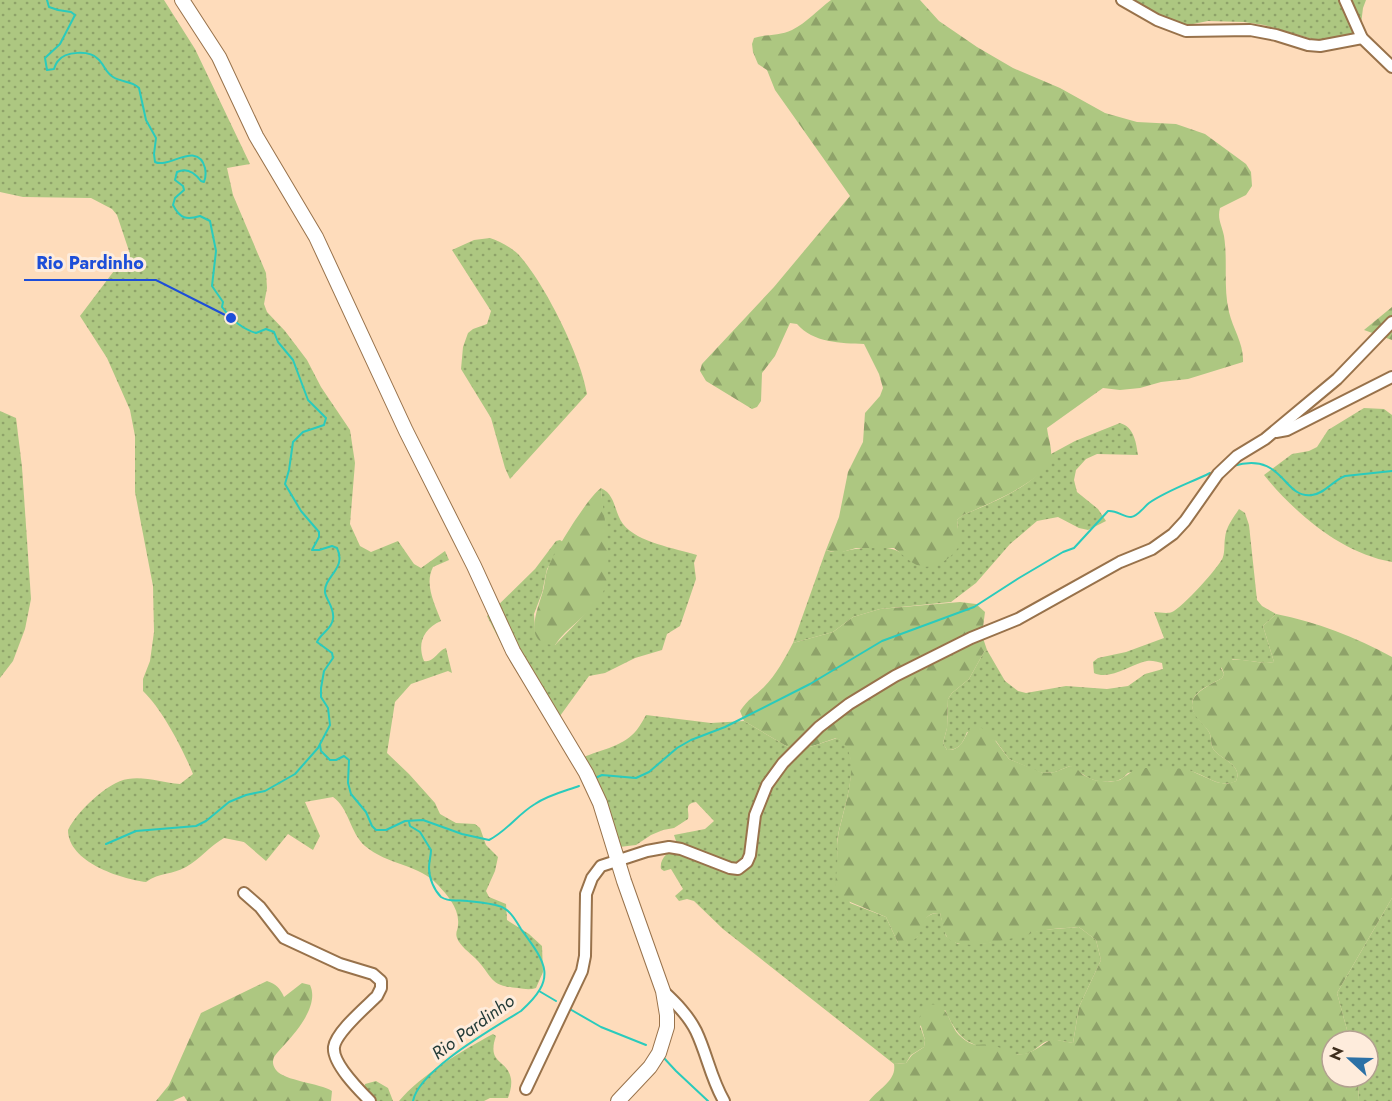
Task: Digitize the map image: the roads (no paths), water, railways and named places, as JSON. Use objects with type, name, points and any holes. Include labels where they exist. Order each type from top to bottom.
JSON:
[{"type":"main road","points":[[182,0],[219,57],[256,136],[316,237],[513,651],[586,773],[600,804],[663,991],[667,1027],[662,1046],[650,1067],[618,1101]]},
{"type":"street","points":[[1122,0],[1157,20],[1186,31],[1250,30],[1320,46],[1362,38]]},
{"type":"street","points":[[1345,0],[1362,38],[1392,67]]},
{"type":"street","points":[[526,1089],[582,971],[585,956],[588,887],[601,866],[647,851],[669,848],[681,849],[730,868],[742,867],[750,855],[755,815],[767,785],[783,763],[819,727],[849,704],[895,676],[971,638],[1018,619],[1120,562],[1152,549],[1173,534],[1185,521],[1218,474],[1237,456],[1273,433],[1337,379],[1392,322]]},
{"type":"street","points":[[1273,433],[1287,430],[1392,377]]},
{"type":"street","points":[[244,893],[260,908],[284,938],[340,964],[373,974],[381,981],[381,988],[377,996],[339,1036],[334,1046],[334,1052],[346,1074],[370,1101]]},
{"type":"street","points":[[663,991],[678,1005],[692,1024],[724,1101]]},
{"type":"waterway","name":"Rio Pardinho","points":[[47,0],[49,7],[75,15],[60,44],[45,58],[47,70],[54,69],[57,62],[66,55],[84,53],[94,56],[113,77],[139,88],[146,120],[156,138],[155,162],[168,162],[190,156],[196,156],[201,160],[206,172],[204,182],[190,172],[184,170],[177,172],[175,180],[183,186],[184,190],[175,198],[173,205],[184,217],[200,216],[210,221],[216,251],[212,286],[223,302],[222,307],[246,329],[256,333],[266,329],[274,332],[278,342],[293,360],[308,400],[326,418],[324,425],[303,432],[293,442],[285,484],[301,511],[319,532],[319,537],[312,550],[332,546],[337,548],[339,555],[337,567],[328,581],[325,592],[333,611],[332,622],[317,642],[332,653],[333,658],[324,671],[321,688],[321,697],[328,708],[330,725],[318,748],[295,774],[265,791],[229,802],[206,821],[196,826],[136,831],[106,844]]},
{"type":"waterway","points":[[1233,466],[1250,463],[1263,465],[1281,476],[1294,490],[1312,495],[1321,492],[1345,476],[1392,471]]},
{"type":"waterway","points":[[593,779],[602,775],[636,778],[649,772],[677,748],[691,740],[725,727],[810,684],[882,641],[974,607],[1063,552],[1074,548],[1108,511],[1133,517],[1156,498],[1210,473]]},
{"type":"waterway","points":[[320,745],[321,751],[330,760],[344,756],[349,760],[348,783],[351,794],[366,812],[376,830],[386,830],[405,821],[423,820],[462,834],[489,840],[540,801],[579,786]]},
{"type":"waterway","name":"Rio Pardinho","points":[[409,822],[410,826],[420,832],[431,850],[430,876],[441,897],[492,904],[509,912],[537,952],[544,970],[544,980],[533,999],[521,1011],[443,1063],[418,1089],[413,1101]]},
{"type":"waterway","points":[[539,991],[556,1001]]},
{"type":"waterway","points":[[568,1008],[601,1027],[646,1045]]},
{"type":"waterway","points":[[663,1057],[708,1101]]},
{"type":"place","name":"Rio Pardinho","points":[[231,318]]}]
